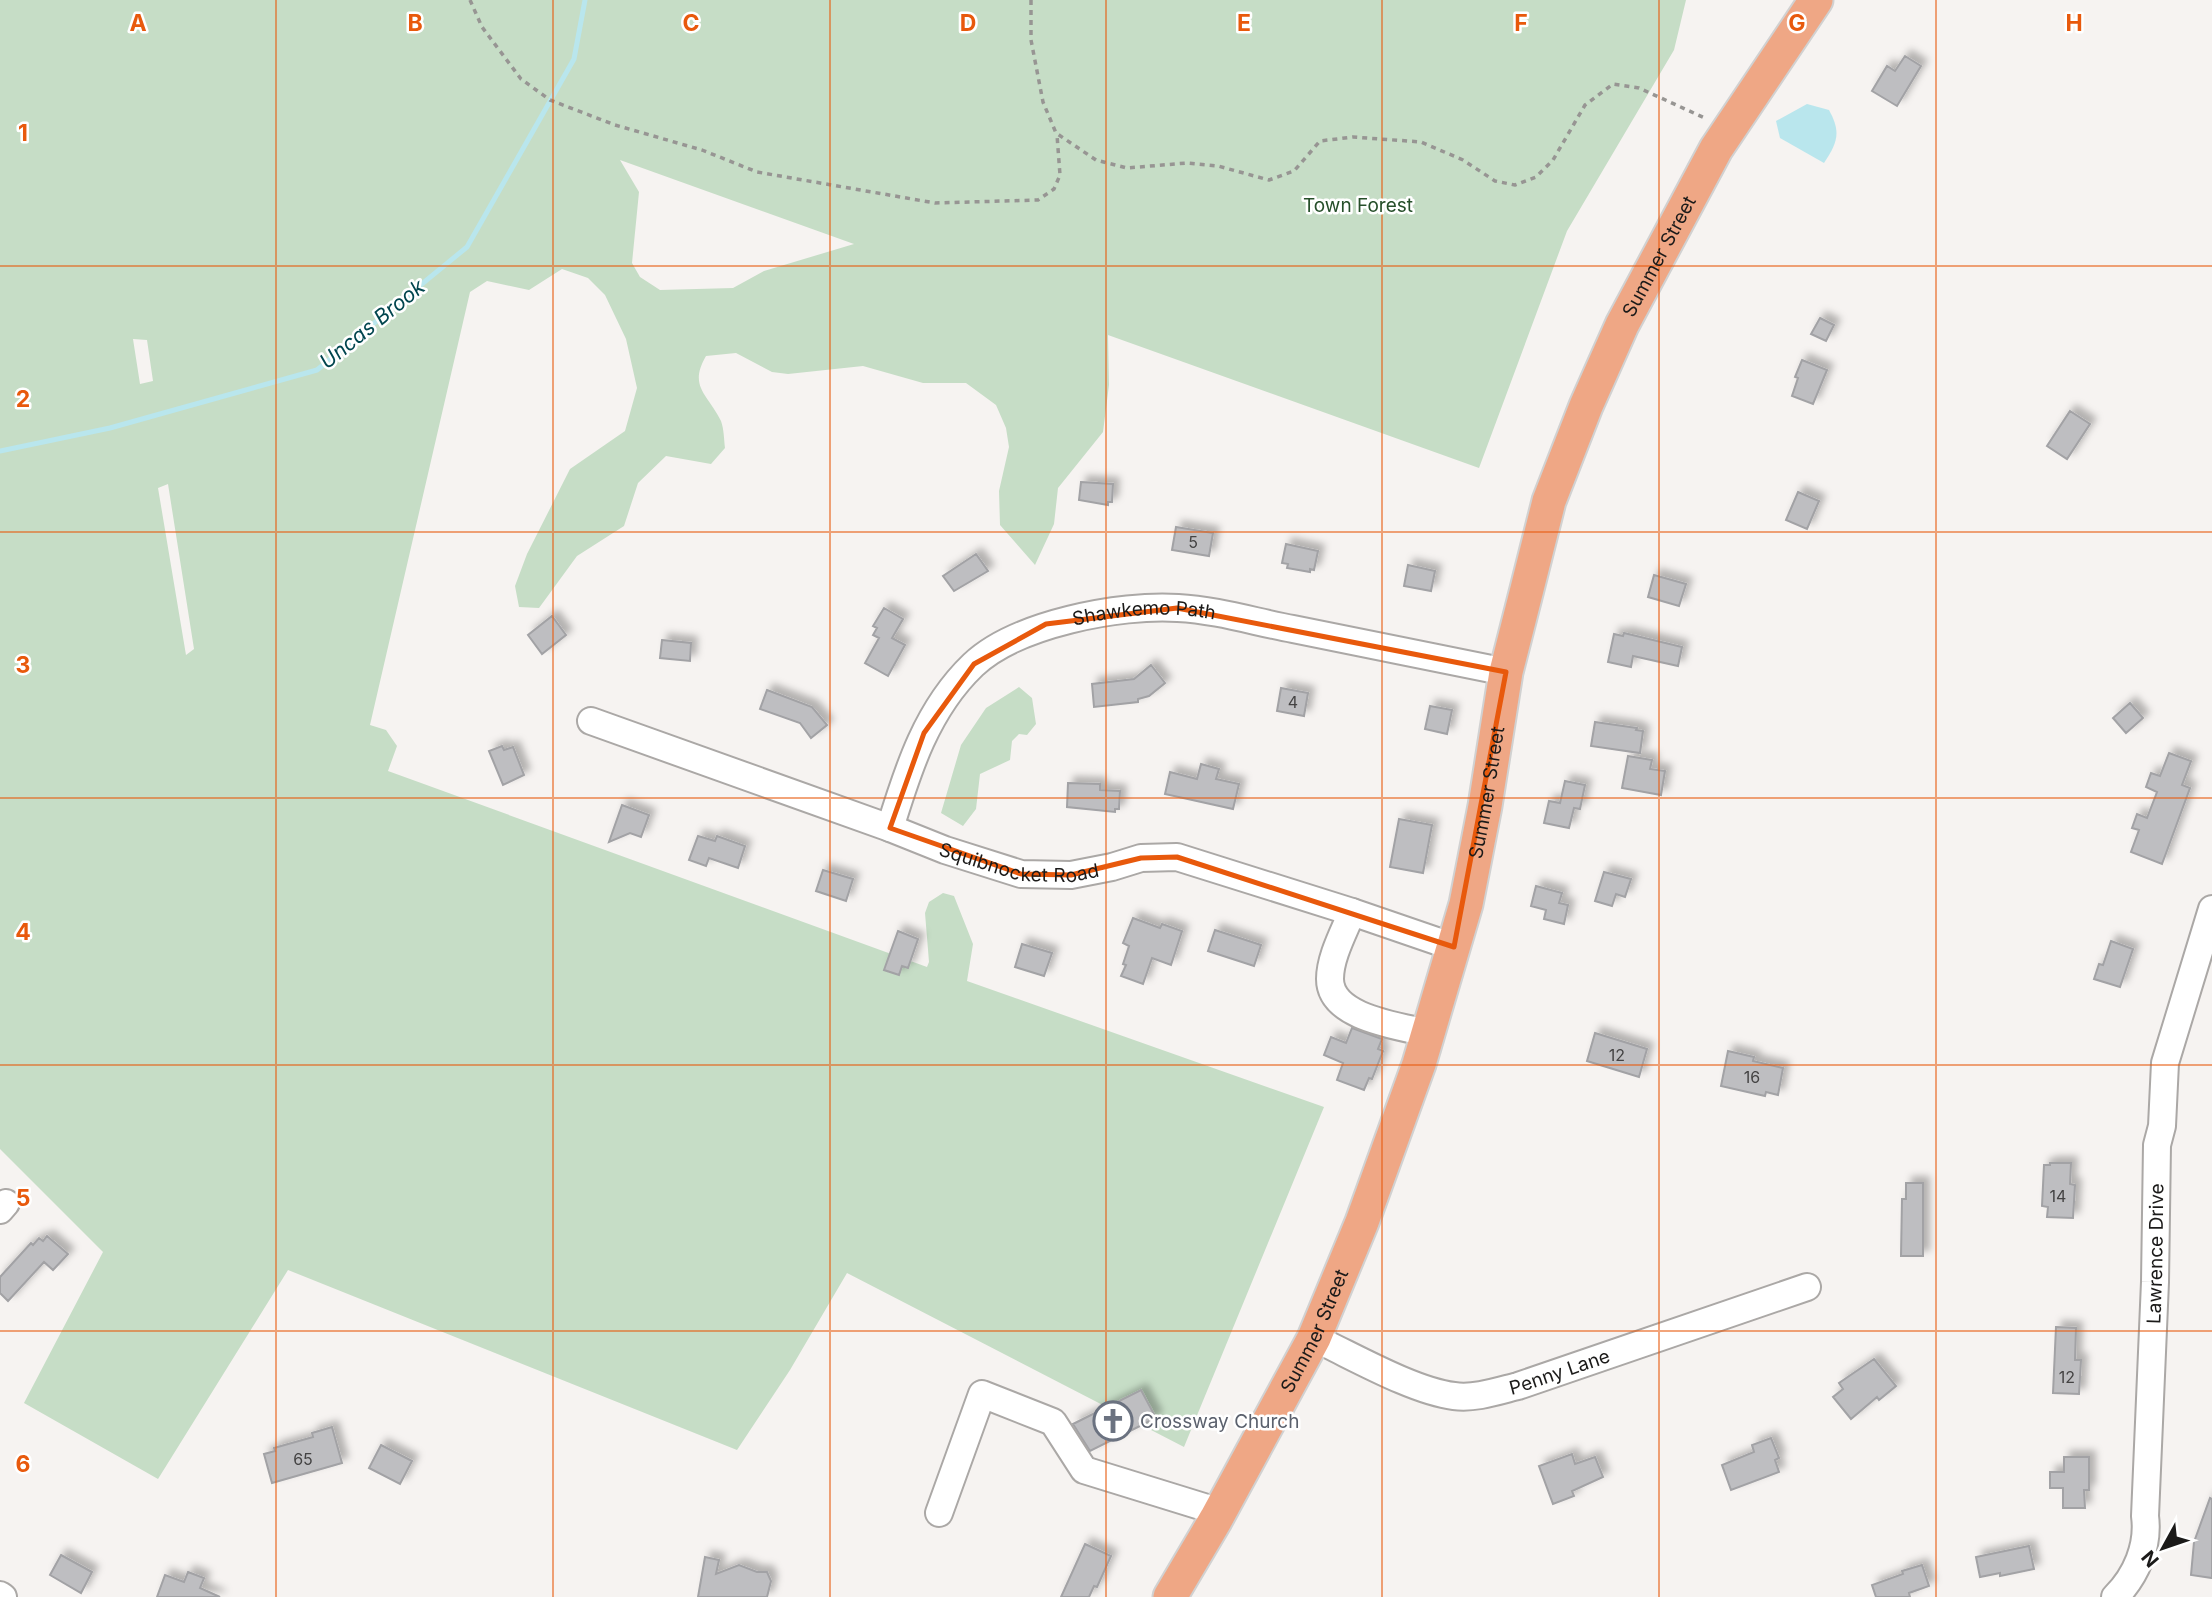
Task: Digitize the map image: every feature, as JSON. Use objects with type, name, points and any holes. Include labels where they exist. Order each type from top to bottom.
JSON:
[{"type":"main road","name":"Summer Street","points":[[1170,1597],[1220,1512],[1314,1338],[1362,1222],[1428,1033],[1466,904],[1506,672],[1549,501],[1586,406],[1622,325],[1728,129],[1816,0]]},
{"type":"street","name":"Shawkemo Path","points":[[890,828],[907,771],[924,733],[946,697],[974,664],[1006,642],[1046,624],[1116,611],[1177,608],[1506,672]]},
{"type":"street","name":"Squibnocket Road","points":[[591,721],[622,730],[945,850],[1021,874],[1070,875],[1141,858],[1177,857],[1454,947]]},
{"type":"street","name":"Lawrence Drive","points":[[2115,1597],[2137,1568],[2147,1532],[2145,1516],[2155,1282],[2157,1145],[2162,1126],[2165,1063],[2212,909]]},
{"type":"street","points":[[1352,912],[1330,978],[1338,1002],[1353,1012],[1428,1033]]},
{"type":"street","name":"Penny Lane","points":[[1314,1338],[1429,1391],[1456,1396],[1486,1394],[1518,1386],[1807,1287]]},
{"type":"street","points":[[939,1513],[982,1394],[1053,1422],[1084,1470],[1220,1512]]},
{"type":"path","points":[[470,0],[482,27],[521,79],[550,100],[615,125],[702,150],[757,172],[935,203],[1038,200],[1054,189],[1060,175],[1056,133],[1042,102],[1031,40],[1031,0]]},
{"type":"path","points":[[1056,133],[1096,160],[1127,168],[1187,163],[1218,166],[1269,180],[1294,171],[1320,141],[1353,137],[1421,142],[1463,160],[1495,181],[1515,185],[1536,177],[1553,160],[1586,105],[1613,84],[1639,88],[1728,129]]},
{"type":"highlighted area","points":[[1177,608],[1506,672],[1454,947],[1177,857],[1141,858],[1071,875],[1021,874],[890,828],[924,733],[974,664],[1046,624]]},
{"type":"green space","name":"Town Forest","points":[[0,0],[1686,0],[1674,50],[1567,231],[1479,468],[1108,335],[1109,385],[1103,432],[1058,488],[1054,524],[1035,565],[1000,525],[999,491],[1009,447],[1006,428],[996,405],[966,383],[923,383],[863,366],[788,374],[772,372],[736,353],[706,356],[699,383],[721,421],[725,448],[711,464],[666,456],[638,483],[624,526],[577,556],[539,608],[519,607],[515,586],[527,554],[570,469],[625,431],[637,388],[626,339],[605,295],[588,278],[562,269],[529,290],[487,281],[470,292],[370,725],[386,730],[397,746],[388,771],[927,967],[929,962],[925,913],[929,902],[943,893],[954,896],[973,944],[967,981],[1324,1107],[1184,1447],[847,1273],[790,1370],[737,1450],[288,1270],[158,1479],[24,1403],[103,1252],[0,1149]],"holes":[[[620,160],[854,244],[764,271],[733,288],[660,290],[640,277],[632,263],[639,192]],[[133,339],[147,340],[153,381],[140,384]],[[168,484],[194,649],[186,655],[158,488]]]},
{"type":"green space","points":[[1019,687],[1032,698],[1036,724],[1027,735],[1019,734],[1012,741],[1010,760],[980,774],[976,809],[963,826],[941,813],[961,745],[986,708]]},
{"type":"water","points":[[1807,104],[1829,110],[1835,125],[1835,143],[1824,163],[1780,138],[1776,121]]},
{"type":"building","points":[[1905,56],[1921,66],[1897,106],[1872,91],[1887,66],[1895,71]]},
{"type":"building","points":[[1820,318],[1834,325],[1826,341],[1811,334]]},
{"type":"building","points":[[1802,360],[1827,370],[1813,404],[1792,396],[1798,378],[1795,377]]},
{"type":"building","points":[[2070,411],[2090,424],[2067,459],[2047,446]]},
{"type":"building","points":[[1081,482],[1113,484],[1112,502],[1108,502],[1108,505],[1079,500]]},
{"type":"building","points":[[1798,492],[1819,501],[1807,529],[1786,520]]},
{"type":"building","points":[[1176,527],[1213,533],[1209,556],[1172,550]]},
{"type":"building","points":[[1286,544],[1318,551],[1314,570],[1310,569],[1310,572],[1287,568],[1288,564],[1282,563]]},
{"type":"building","points":[[976,554],[988,571],[954,591],[943,576]]},
{"type":"building","points":[[1408,565],[1435,571],[1431,591],[1404,586]]},
{"type":"building","points":[[1654,575],[1686,584],[1679,606],[1648,597]]},
{"type":"building","points":[[884,608],[903,619],[892,638],[905,645],[888,676],[865,663],[879,638],[873,635],[877,628],[873,626]]},
{"type":"building","points":[[552,616],[566,635],[542,654],[528,635]]},
{"type":"building","points":[[1624,633],[1682,647],[1678,666],[1633,656],[1631,667],[1608,662],[1614,634],[1623,636]]},
{"type":"building","points":[[662,640],[691,643],[690,661],[660,658]]},
{"type":"building","points":[[1151,665],[1165,683],[1149,696],[1138,699],[1138,702],[1094,707],[1092,684],[1134,679]]},
{"type":"building","points":[[1281,688],[1308,693],[1304,716],[1277,711]]},
{"type":"building","points":[[767,690],[812,707],[827,725],[811,738],[800,723],[760,709]]},
{"type":"building","points":[[2130,703],[2143,718],[2126,733],[2113,718]]},
{"type":"building","points":[[1430,706],[1452,710],[1447,734],[1425,729]]},
{"type":"building","points":[[1595,722],[1643,731],[1640,753],[1591,746]]},
{"type":"building","points":[[502,746],[504,750],[513,747],[524,775],[503,785],[489,751]]},
{"type":"building","points":[[2169,753],[2191,761],[2182,785],[2190,788],[2162,864],[2131,852],[2139,830],[2132,828],[2137,814],[2147,818],[2157,792],[2146,787],[2151,773],[2160,776]]},
{"type":"building","points":[[1628,756],[1652,760],[1650,769],[1665,771],[1661,795],[1622,788]]},
{"type":"building","points":[[1201,764],[1219,769],[1216,779],[1239,784],[1233,809],[1165,794],[1170,772],[1197,779]]},
{"type":"building","points":[[1565,781],[1585,785],[1580,809],[1574,808],[1569,828],[1544,823],[1549,801],[1560,803]]},
{"type":"building","points":[[1068,783],[1100,784],[1100,790],[1120,791],[1119,809],[1115,809],[1115,812],[1067,807]]},
{"type":"building","points":[[622,805],[649,815],[641,837],[630,833],[609,842]]},
{"type":"building","points":[[1399,819],[1432,825],[1423,873],[1390,867]]},
{"type":"building","points":[[698,836],[715,841],[717,836],[745,846],[738,868],[709,858],[706,866],[689,860]]},
{"type":"building","points":[[823,870],[853,879],[846,901],[816,891]]},
{"type":"building","points":[[1604,872],[1631,879],[1625,897],[1616,894],[1612,906],[1595,901]]},
{"type":"building","points":[[1536,886],[1562,893],[1559,903],[1568,905],[1564,924],[1544,919],[1546,910],[1531,906]]},
{"type":"building","points":[[1133,918],[1160,928],[1162,924],[1182,931],[1171,965],[1152,958],[1143,984],[1121,976],[1129,946],[1123,943]]},
{"type":"building","points":[[1215,930],[1261,945],[1254,966],[1208,951]]},
{"type":"building","points":[[898,931],[918,939],[908,968],[902,966],[899,975],[884,970]]},
{"type":"building","points":[[2111,941],[2133,949],[2120,987],[2094,979],[2099,964],[2103,965]]},
{"type":"building","points":[[1022,944],[1052,953],[1044,976],[1015,967]]},
{"type":"building","points":[[1352,1028],[1382,1039],[1378,1049],[1383,1051],[1372,1079],[1369,1078],[1364,1090],[1337,1080],[1343,1063],[1324,1055],[1331,1037],[1346,1043]]},
{"type":"building","points":[[1595,1033],[1647,1049],[1639,1077],[1587,1061]]},
{"type":"building","points":[[1728,1051],[1754,1057],[1753,1061],[1783,1068],[1778,1095],[1766,1092],[1765,1096],[1721,1086]]},
{"type":"building","points":[[2071,1163],[2070,1184],[2075,1185],[2073,1218],[2047,1217],[2048,1207],[2042,1206],[2044,1165]]},
{"type":"building","points":[[1906,1183],[1923,1183],[1923,1256],[1901,1256],[1902,1199],[1906,1199]]},
{"type":"building","points":[[47,1236],[68,1254],[53,1270],[44,1262],[8,1301],[0,1293],[0,1277],[31,1243],[33,1245],[39,1238],[43,1241]]},
{"type":"building","points":[[2056,1327],[2076,1328],[2075,1360],[2081,1360],[2079,1394],[2053,1393]]},
{"type":"building","points":[[1874,1359],[1896,1386],[1879,1400],[1877,1397],[1851,1419],[1833,1397],[1843,1389],[1839,1383]]},
{"type":"building","name":"Crossway Church","points":[[1141,1390],[1156,1418],[1090,1451],[1073,1424]]},
{"type":"building","points":[[332,1427],[342,1463],[272,1483],[264,1454],[275,1451],[274,1448],[313,1437],[312,1433]]},
{"type":"building","points":[[1771,1438],[1779,1458],[1775,1460],[1779,1472],[1731,1490],[1722,1465],[1754,1452],[1752,1445]]},
{"type":"building","points":[[381,1445],[412,1461],[400,1484],[369,1468]]},
{"type":"building","points":[[1572,1454],[1575,1464],[1595,1457],[1603,1477],[1572,1491],[1574,1496],[1553,1504],[1539,1466]]},
{"type":"building","points":[[2064,1457],[2089,1457],[2089,1490],[2084,1490],[2085,1508],[2063,1508],[2063,1488],[2050,1488],[2050,1472],[2064,1472]]},
{"type":"building","points":[[2210,1498],[2212,1578],[2191,1575],[2194,1542]]},
{"type":"building","points":[[1085,1544],[1111,1556],[1097,1587],[1094,1586],[1089,1597],[1061,1597]]},
{"type":"building","points":[[2029,1546],[2034,1569],[1980,1577],[1976,1557]]},
{"type":"building","points":[[61,1555],[92,1572],[81,1593],[50,1575]]},
{"type":"building","points":[[705,1557],[719,1560],[716,1574],[739,1565],[757,1572],[767,1572],[771,1581],[767,1597],[698,1597]]},
{"type":"building","points":[[1922,1565],[1929,1586],[1909,1593],[1910,1597],[1876,1597],[1872,1585]]},
{"type":"building","points":[[188,1572],[204,1578],[200,1588],[220,1597],[157,1597],[165,1575],[184,1582]]},
{"type":"waterway","name":"Uncas Brook","points":[[0,451],[110,428],[317,370],[467,247],[574,59],[585,0]]},
{"type":"place","name":"Crossway Church","points":[[1113,1421]]}]
